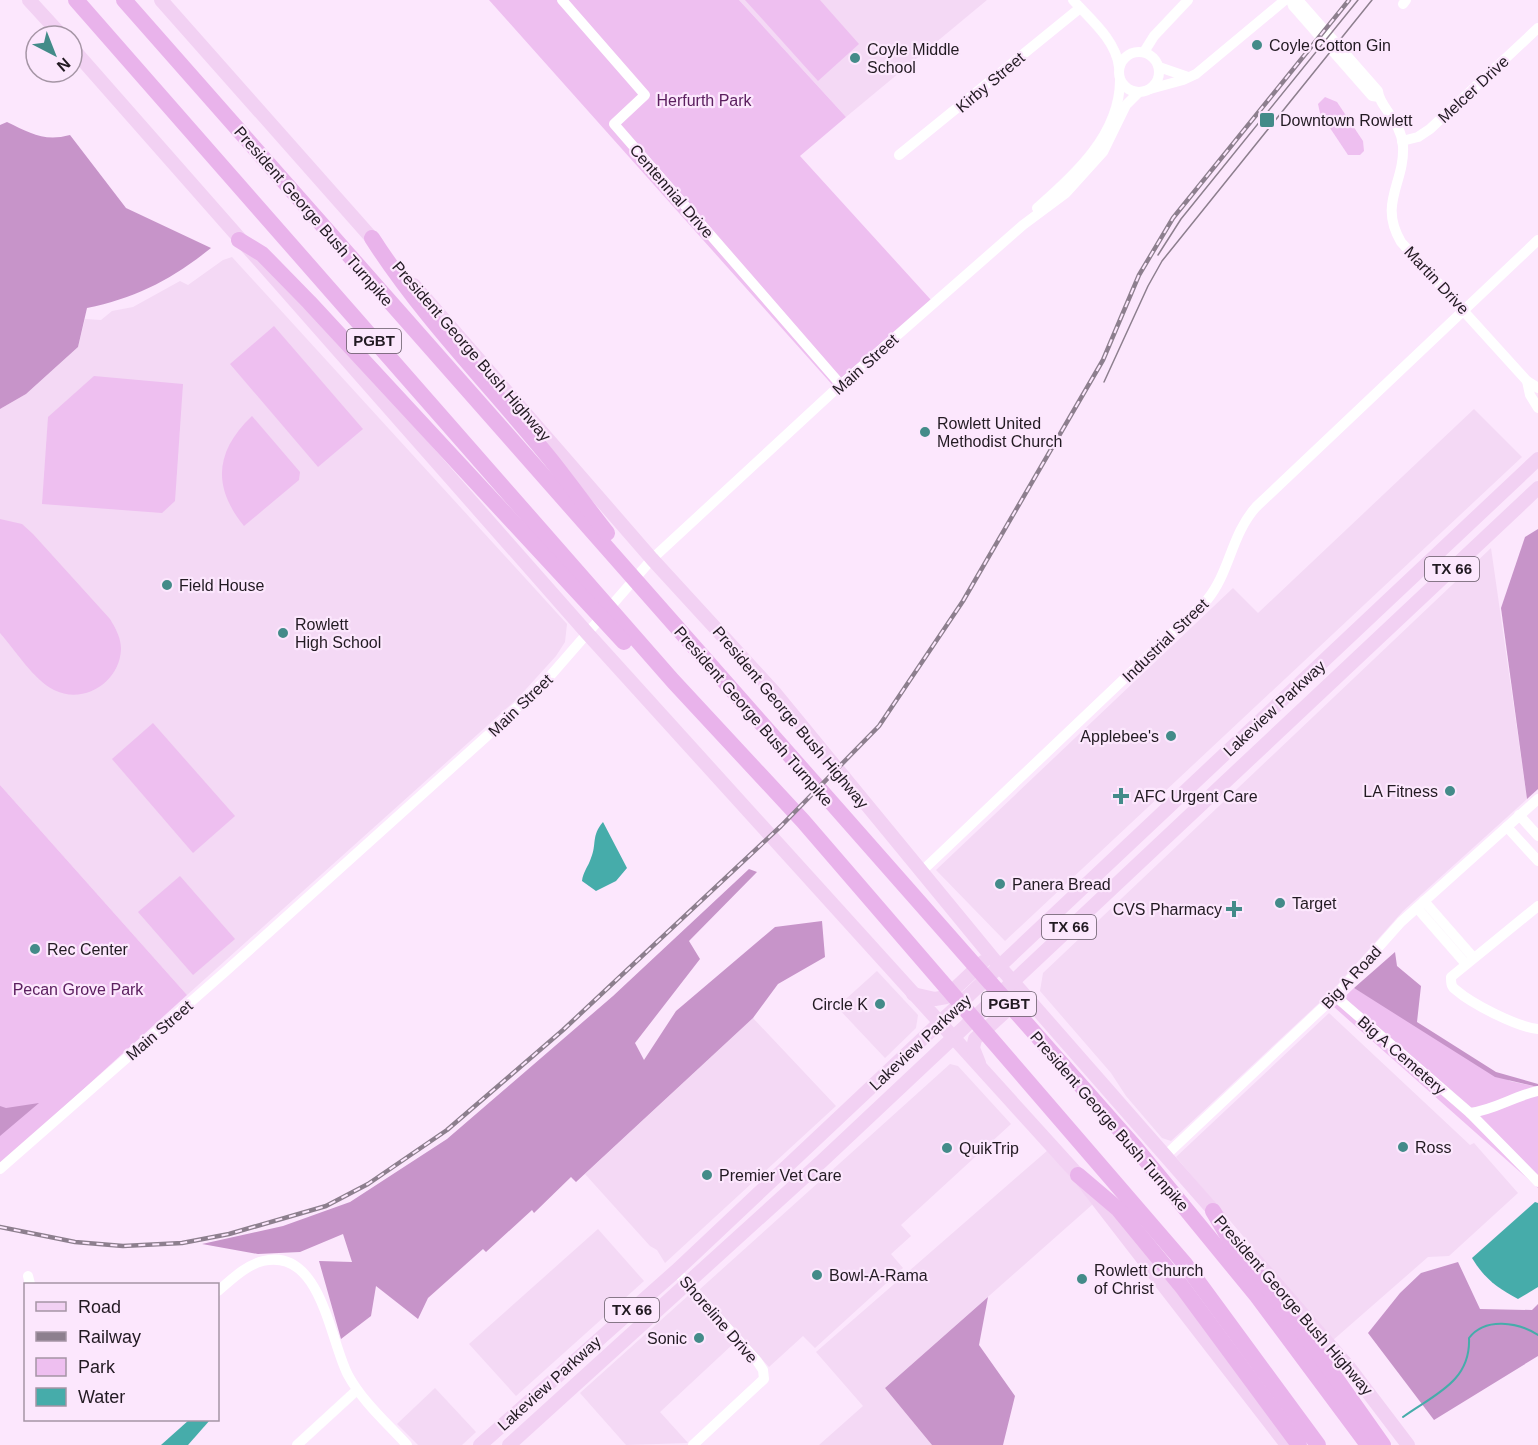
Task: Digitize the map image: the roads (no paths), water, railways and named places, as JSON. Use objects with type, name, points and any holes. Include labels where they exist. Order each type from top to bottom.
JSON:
[{"type":"highway","name":"President George Bush Turnpike","points":[[76,0],[673,681],[803,821],[1185,1264],[1318,1445]]},
{"type":"highway","name":"President George Bush Turnpike","points":[[124,0],[643,568],[1153,1169],[1274,1318],[1368,1445]]},
{"type":"highway","points":[[372,238],[396,275],[437,327],[551,460],[624,556],[643,568]]},
{"type":"highway","points":[[239,240],[262,254],[309,302],[648,667],[673,681]]},
{"type":"highway","points":[[1078,1175],[1118,1209],[1183,1288],[1299,1445]]},
{"type":"highway","points":[[1213,1211],[1229,1238],[1311,1343],[1383,1445]]},
{"type":"main road","points":[[29,0],[51,24]]},
{"type":"main road","name":"President George Bush Highway","points":[[161,0],[372,238],[643,568],[774,692],[985,948],[998,970],[1043,1016],[1348,1366],[1408,1445]]},
{"type":"main road","points":[[84,62],[239,240],[591,629],[913,994],[945,1018],[981,1068],[1078,1175],[1287,1445]]},
{"type":"main road","name":"Lakeview Parkway","points":[[480,1445],[676,1270],[998,970],[1538,459]]},
{"type":"main road","name":"Lakeview Parkway","points":[[509,1445],[822,1161],[1538,488]]},
{"type":"main road","points":[[1381,607],[1395,622]]},
{"type":"main road","points":[[1232,747],[1245,762]]},
{"type":"main road","points":[[1126,873],[1130,856],[1154,834],[1154,821]]},
{"type":"main road","points":[[913,994],[935,999],[946,997],[983,963],[986,957],[985,948]]},
{"type":"main road","points":[[981,1068],[973,1048],[975,1039],[1013,1003],[1026,1002],[1043,1016]]},
{"type":"main road","points":[[808,1147],[822,1161]]},
{"type":"street","name":"Centennial Drive","points":[[562,0],[645,95],[614,124],[841,385]]},
{"type":"street","points":[[1119,68],[1125,58],[1139,52],[1188,0]]},
{"type":"street","points":[[1120,80],[1130,91],[1137,93],[1188,77],[1207,66],[1285,0]]},
{"type":"street","name":"Martin Drive","points":[[1291,0],[1293,6],[1372,96],[1379,97]]},
{"type":"street","name":"Martin Drive","points":[[1298,0],[1378,91],[1379,97],[1394,118],[1402,141],[1402,164],[1391,202],[1395,228],[1408,250],[1527,381],[1538,388]]},
{"type":"street","points":[[1076,4],[1101,31],[1123,48],[1139,52],[1188,77]]},
{"type":"street","name":"Kirby Street","points":[[899,155],[1076,4]]},
{"type":"street","points":[[1150,89],[1158,80],[1160,37],[1168,22]]},
{"type":"street","name":"Melcer Drive","points":[[1402,141],[1418,137],[1430,129],[1538,28]]},
{"type":"street","name":"Main Street","points":[[1023,225],[1032,213],[1076,172],[1096,147],[1120,101],[1119,68],[1115,51],[1101,31]]},
{"type":"street","name":"Main Street","points":[[0,1169],[226,971],[487,736],[550,675],[643,568],[841,385],[1023,225],[1056,202],[1092,167],[1111,138],[1126,105],[1137,93]]},
{"type":"street","name":"Industrial Street","points":[[921,872],[1207,600],[1222,578],[1236,537],[1250,514],[1538,240]]},
{"type":"street","name":"Martin Drive","points":[[1527,381],[1530,395],[1538,408]]},
{"type":"street","name":"Big A Road","points":[[1164,1156],[1335,996],[1420,905],[1538,799]]},
{"type":"street","points":[[1519,815],[1538,836]]},
{"type":"street","points":[[1507,826],[1538,861]]},
{"type":"street","points":[[1420,905],[1469,960]]},
{"type":"street","points":[[1538,906],[1451,977],[1456,990],[1503,1018],[1538,1029]]},
{"type":"street","name":"Big A Cemetery","points":[[1335,996],[1470,1113],[1538,1182]]},
{"type":"street","points":[[1470,1113],[1494,1109],[1519,1095],[1538,1091]]},
{"type":"street","points":[[219,1290],[262,1261],[281,1261],[302,1271],[318,1294],[337,1349],[357,1390],[407,1445]]},
{"type":"street","name":"Shoreline Drive","points":[[676,1270],[757,1361],[763,1370],[765,1379],[693,1445]]},
{"type":"street","points":[[297,1445],[357,1390]]},
{"type":"water","points":[[603,822],[627,868],[616,881],[596,891],[582,881],[593,853],[597,832]]},
{"type":"water","points":[[1535,1202],[1538,1203],[1538,1287],[1518,1299],[1492,1282],[1472,1258]]},
{"type":"water","points":[[188,1421],[209,1421],[188,1445],[161,1445]]},
{"type":"waterway","points":[[1403,1417],[1438,1394],[1457,1377],[1464,1366],[1469,1338],[1476,1331],[1493,1324],[1502,1324],[1521,1327],[1538,1335]]},
{"type":"tram line","points":[[1158,255],[1181,219],[1358,0]]},
{"type":"tram line","points":[[1104,382],[1148,286],[1162,261],[1372,0]]},
{"type":"railway","points":[[0,1227],[75,1242],[123,1246],[182,1243],[229,1234],[326,1206],[368,1184],[447,1130],[563,1030],[781,826],[879,726],[963,601],[1103,360],[1139,275],[1173,218],[1349,0]]},
{"type":"place","name":"Coyle Cotton Gin","points":[[1257,45]]},
{"type":"place","name":"Coyle Middle School","points":[[855,58]]},
{"type":"place","name":"Downtown Rowlett","points":[[1267,120]]},
{"type":"place","name":"Rowlett United Methodist Church","points":[[925,432]]},
{"type":"place","name":"Field House","points":[[167,585]]},
{"type":"place","name":"Rowlett High School","points":[[283,633]]},
{"type":"place","name":"Applebee's","points":[[1171,736]]},
{"type":"place","name":"LA Fitness","points":[[1450,791]]},
{"type":"place","name":"AFC Urgent Care","points":[[1121,796]]},
{"type":"place","name":"Panera Bread","points":[[1000,884]]},
{"type":"place","name":"Target","points":[[1280,903]]},
{"type":"place","name":"CVS Pharmacy","points":[[1234,909]]},
{"type":"place","name":"Rec Center","points":[[35,949]]},
{"type":"place","name":"Circle K","points":[[880,1004]]},
{"type":"place","name":"Ross","points":[[1403,1147]]},
{"type":"place","name":"QuikTrip","points":[[947,1148]]},
{"type":"place","name":"Premier Vet Care","points":[[707,1175]]},
{"type":"place","name":"Bowl-A-Rama","points":[[817,1275]]},
{"type":"place","name":"Rowlett Church of Christ","points":[[1082,1279]]},
{"type":"place","name":"Sonic","points":[[699,1338]]},
{"type":"park label","name":"Herfurth Park","points":[[704,100]]},
{"type":"park label","name":"Pecan Grove Park","points":[[78,989]]}]
